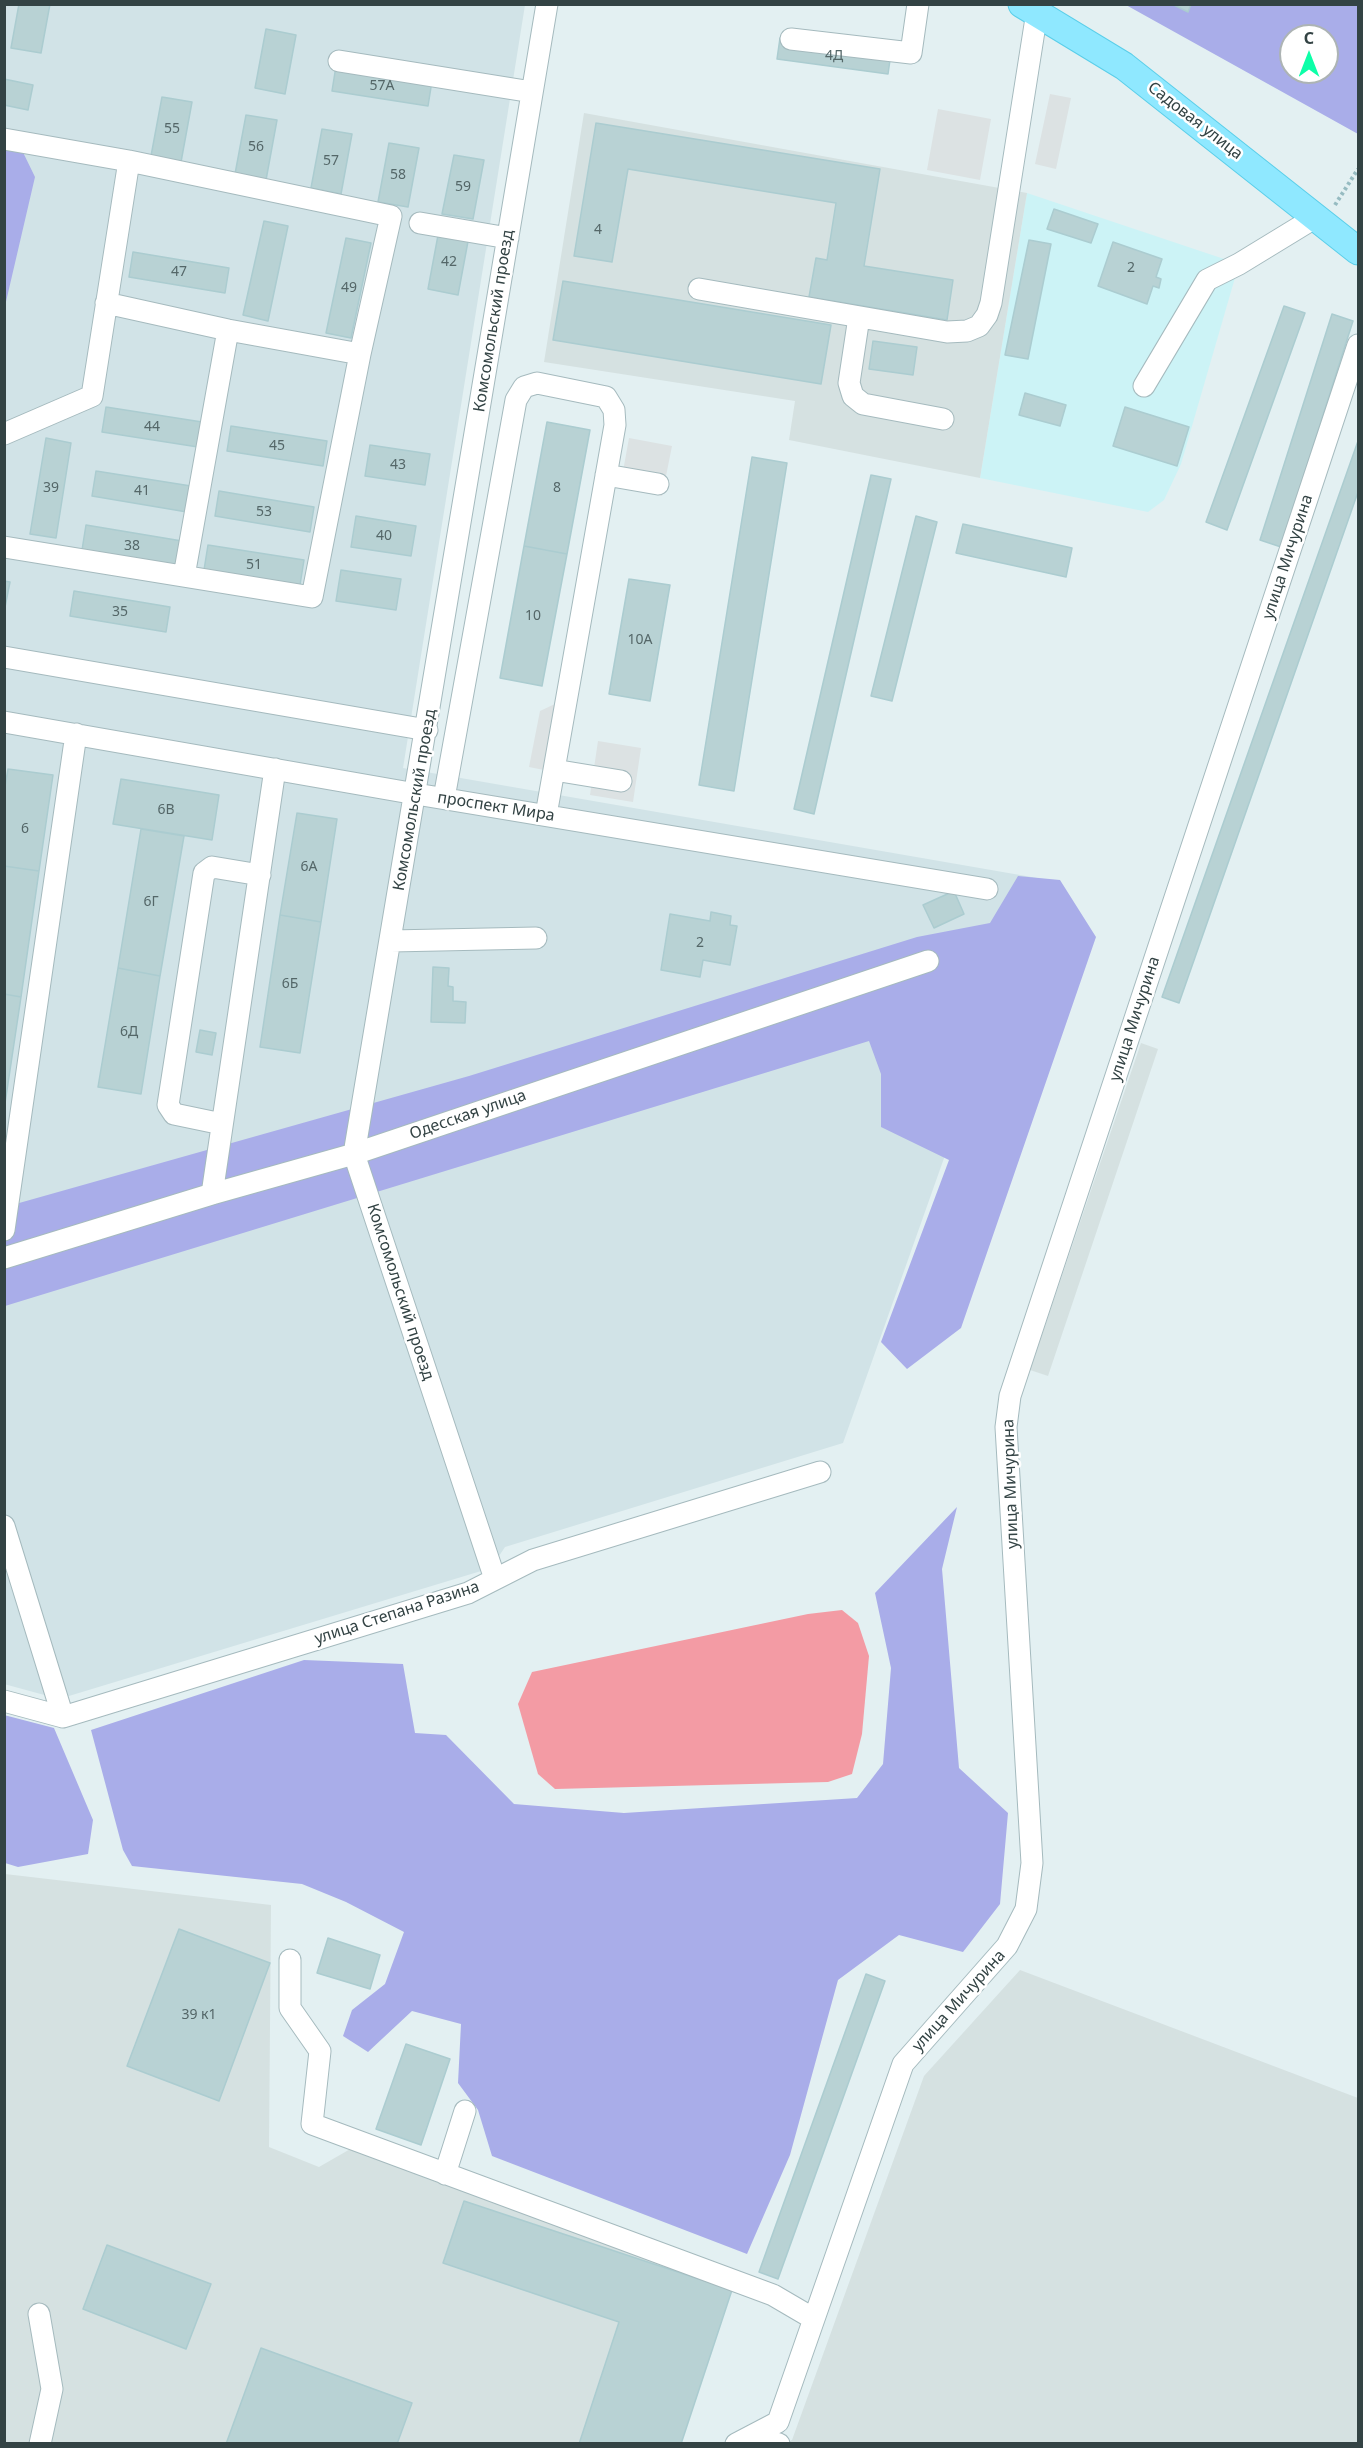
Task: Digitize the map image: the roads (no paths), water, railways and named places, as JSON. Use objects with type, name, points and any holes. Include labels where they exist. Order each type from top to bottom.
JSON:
[{"type":"main road","name":"Садовая улица","points":[[1030,8],[1124,66],[1359,251]]},
{"type":"street","name":"Комсомольский проезд","points":[[495,1579],[354,1154],[392,941],[547,4]]},
{"type":"street","points":[[791,39],[911,53],[918,4]]},
{"type":"street","points":[[699,289],[947,332],[967,331],[979,326],[987,315],[1014,166],[1030,8]]},
{"type":"street","points":[[339,61],[532,92]]},
{"type":"street","points":[[4,139],[129,161],[392,216],[360,354],[312,597],[4,547]]},
{"type":"street","points":[[4,434],[92,396],[129,161]]},
{"type":"street","points":[[1144,386],[1207,280],[1320,220]]},
{"type":"street","points":[[420,223],[508,238]]},
{"type":"street","points":[[106,303],[228,330],[360,354]]},
{"type":"street","points":[[859,317],[849,383],[853,396],[863,404],[943,419]]},
{"type":"street","points":[[184,576],[228,330]]},
{"type":"street","name":"улица Мичурина","points":[[748,2441],[778,2422],[903,2064],[1007,1947],[1026,1909],[1032,1863],[1006,1427],[1010,1396],[1359,345]]},
{"type":"street","points":[[444,798],[516,400],[524,387],[537,383],[606,398],[614,410],[615,425],[546,815]]},
{"type":"street","points":[[606,475],[658,484]]},
{"type":"street","points":[[4,657],[427,730]]},
{"type":"street","name":"проспект Мира","points":[[4,722],[416,794],[987,889]]},
{"type":"street","points":[[4,1230],[76,734]]},
{"type":"street","points":[[212,1194],[275,769]]},
{"type":"street","points":[[554,770],[621,781]]},
{"type":"street","points":[[222,1124],[174,1114],[168,1105],[204,873],[212,867],[260,875]]},
{"type":"street","points":[[392,941],[536,938]]},
{"type":"street","name":"Одесская улица","points":[[4,1258],[212,1194],[354,1154],[928,961]]},
{"type":"street","name":"улица Степана Разина","points":[[63,1717],[468,1593],[533,1560],[820,1472]]},
{"type":"street","points":[[4,1526],[63,1717]]},
{"type":"street","points":[[4,1701],[63,1717]]},
{"type":"street","points":[[290,1960],[290,2008],[320,2051],[312,2124],[773,2295],[814,2319]]},
{"type":"street","points":[[445,2174],[465,2110]]},
{"type":"street","points":[[39,2314],[52,2389],[40,2444]]},
{"type":"street","points":[[748,2441],[779,2444]]}]
